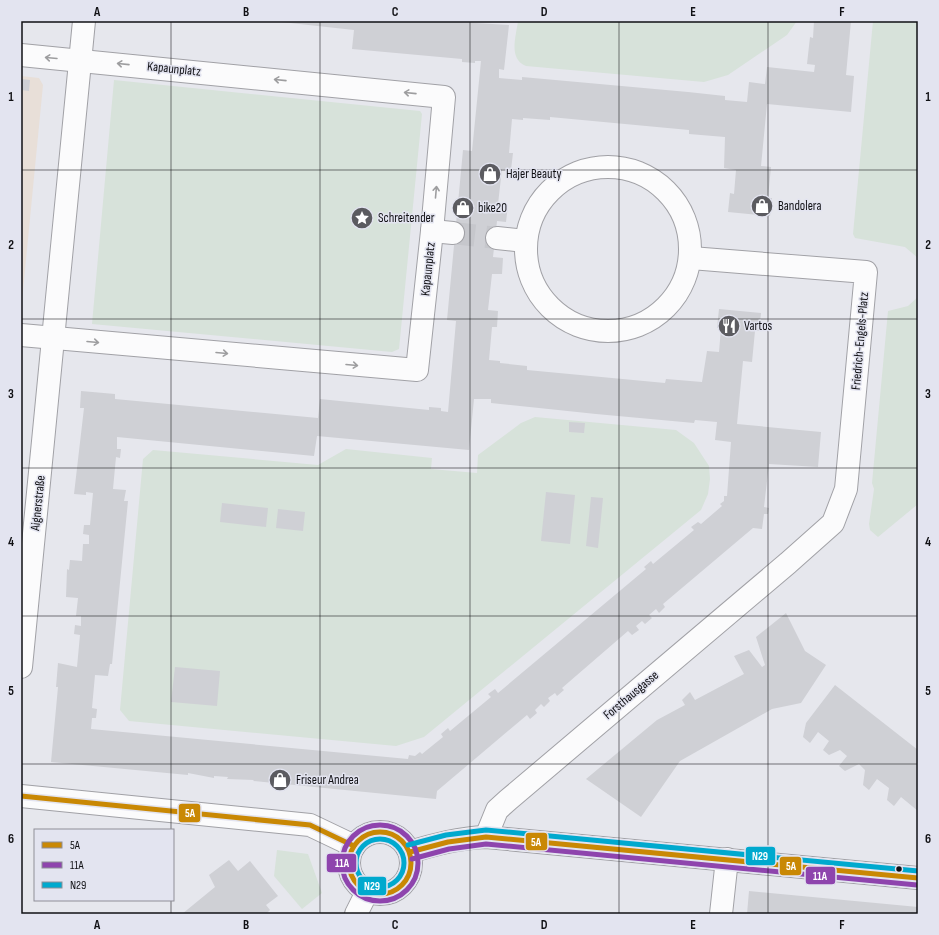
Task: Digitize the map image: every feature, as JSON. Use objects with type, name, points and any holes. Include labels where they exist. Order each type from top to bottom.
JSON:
[{"type":"street","points":[[54,338],[84,21]]},
{"type":"street","name":"Kapaunplatz","points":[[21,55],[444,96],[442,232],[417,370],[21,335]]},
{"type":"street","points":[[598,167],[616,167],[633,170],[653,182],[676,203],[685,225],[691,258],[686,276],[679,291],[668,306],[648,321],[623,331],[599,329],[586,327],[562,316],[542,298],[529,276],[525,261],[526,242],[532,218],[546,195],[573,175],[598,167]]},
{"type":"street","points":[[497,238],[526,242]]},
{"type":"street","name":"Friedrich-Engels-Platz","points":[[691,258],[866,272],[846,489],[833,523],[788,563]]},
{"type":"street","name":"Aignerstraße","points":[[21,667],[54,338]]},
{"type":"street","name":"Forsthausgasse","points":[[486,837],[497,810],[508,800],[788,563]]},
{"type":"street","points":[[21,796],[310,825],[354,846]]},
{"type":"street","points":[[384,832],[399,837],[410,852],[412,867],[407,880],[402,886],[390,894],[382,895],[367,892],[360,887],[350,873],[350,855],[354,846],[360,839],[368,834],[384,832]]},
{"type":"street","points":[[410,852],[441,842],[466,837],[486,837],[727,858],[918,878]]},
{"type":"street","points":[[721,914],[727,858]]},
{"type":"street","points":[[356,914],[367,892]]},
{"type":"shaded area","points":[[518,21],[797,21],[787,35],[728,75],[704,82],[526,66],[520,63],[515,53],[514,46]]},
{"type":"shaded area","points":[[873,21],[918,21],[918,258],[905,247],[855,238],[853,234]]},
{"type":"shaded area","points":[[21,76],[39,78],[43,85],[21,311]]},
{"type":"shaded area","points":[[114,80],[420,111],[422,114],[399,349],[392,352],[92,324]]},
{"type":"shaded area","points":[[918,297],[918,504],[878,537],[870,530],[869,524],[874,489],[872,483],[888,311],[908,306]]},
{"type":"shaded area","points":[[535,417],[676,430],[694,443],[709,466],[710,479],[708,494],[701,510],[424,737],[396,746],[129,721],[120,710],[143,459],[153,450],[318,465],[346,449],[432,458],[431,469],[477,473],[478,455],[521,423]]},
{"type":"shaded area","points":[[277,850],[308,854],[322,893],[302,909],[274,876]]},
{"type":"building","points":[[272,21],[442,21],[509,25],[504,70],[499,69],[499,78],[522,80],[522,77],[688,92],[725,96],[725,100],[747,102],[749,82],[765,84],[767,67],[814,72],[815,65],[807,64],[810,37],[813,38],[814,21],[851,21],[846,75],[854,76],[851,112],[767,104],[761,166],[771,167],[768,198],[772,198],[770,216],[728,212],[730,193],[734,194],[736,170],[724,168],[725,137],[689,134],[689,130],[550,117],[550,120],[523,118],[523,120],[512,119],[509,153],[513,153],[511,170],[502,169],[498,204],[508,205],[506,222],[497,221],[493,257],[503,258],[502,274],[492,274],[488,310],[498,311],[497,327],[492,327],[489,360],[500,361],[500,363],[527,366],[527,370],[665,383],[666,379],[702,382],[707,351],[719,352],[721,328],[717,328],[719,309],[761,313],[759,331],[755,331],[752,362],[743,361],[737,424],[821,432],[818,467],[769,464],[764,507],[769,508],[768,514],[764,514],[762,529],[753,528],[663,604],[665,607],[659,613],[656,609],[649,615],[652,618],[645,624],[642,621],[636,626],[639,630],[632,635],[628,631],[562,688],[564,690],[557,696],[555,693],[548,698],[550,701],[544,707],[541,704],[535,710],[537,713],[530,719],[527,715],[437,791],[436,799],[253,781],[254,780],[227,779],[228,777],[214,776],[214,778],[188,773],[188,775],[51,762],[58,687],[56,687],[58,663],[77,667],[80,635],[74,634],[75,625],[81,626],[81,616],[76,616],[78,598],[66,597],[67,569],[69,570],[70,560],[82,561],[83,544],[89,544],[89,535],[83,534],[84,525],[90,525],[93,493],[86,492],[86,495],[74,494],[84,408],[80,408],[81,391],[115,394],[115,399],[318,418],[320,399],[429,410],[429,407],[441,408],[441,411],[448,412],[456,321],[447,320],[463,150],[472,151],[481,61],[475,61],[475,63],[462,62],[462,59],[352,49],[354,30]],"holes":[[[474,399],[491,399],[491,403],[596,414],[694,423],[695,420],[717,422],[715,440],[731,442],[727,496],[724,496],[724,501],[720,504],[722,506],[701,524],[698,522],[691,527],[694,530],[653,564],[651,561],[644,567],[646,569],[498,693],[495,689],[488,694],[491,697],[450,731],[448,728],[441,734],[443,737],[422,754],[420,752],[415,756],[409,755],[408,759],[91,729],[92,718],[96,718],[97,709],[92,708],[95,675],[108,676],[110,664],[112,664],[128,501],[124,501],[126,490],[113,489],[116,457],[120,458],[121,449],[117,449],[117,437],[314,456],[317,436],[469,450]]]},
{"type":"building","points":[[21,79],[30,80],[29,91],[21,90]]},
{"type":"building","points":[[569,422],[585,423],[584,433],[569,432]]},
{"type":"building","points":[[546,492],[575,495],[570,544],[541,541]]},
{"type":"building","points":[[591,497],[603,498],[598,548],[586,546]]},
{"type":"building","points":[[222,503],[268,508],[266,527],[220,522]]},
{"type":"building","points":[[278,509],[305,512],[303,531],[276,528]]},
{"type":"building","points":[[786,613],[805,651],[826,665],[801,703],[772,709],[680,761],[641,817],[586,779],[657,720],[685,705],[682,700],[690,692],[695,700],[744,674],[734,656],[749,650],[762,667],[765,665],[756,637]]},
{"type":"building","points":[[175,667],[220,671],[217,706],[171,702]]},
{"type":"building","points":[[835,685],[918,750],[918,811],[901,797],[894,806],[887,800],[889,788],[877,779],[869,790],[863,785],[865,770],[859,764],[845,771],[839,766],[847,756],[840,750],[829,755],[823,750],[829,741],[818,732],[810,743],[803,737],[806,723]]},
{"type":"building","points":[[229,860],[238,871],[250,861],[278,896],[266,905],[270,910],[266,914],[182,914],[215,887],[209,875]]},
{"type":"building","points":[[749,891],[918,907],[918,914],[747,914]]},
{"type":"tunnel","points":[[453,233],[497,238]]},
{"type":"transit line","name":"5A","points":[[21,796],[310,825],[354,846]]},
{"type":"transit line","name":"11A","points":[[372,825],[388,825],[401,831],[412,842],[418,855],[418,863],[416,878],[401,895],[388,901],[372,901],[359,895],[344,878],[342,871],[342,855],[348,842],[365,827],[372,825]]},
{"type":"transit line","name":"N29","points":[[408,845],[446,835],[486,830],[918,871]]},
{"type":"transit line","name":"5A","points":[[374,832],[386,832],[402,841],[409,851],[411,863],[409,875],[402,885],[386,894],[374,894],[363,889],[354,880],[349,869],[349,857],[354,846],[363,837],[374,832]]},
{"type":"transit line","name":"5A","points":[[410,852],[448,842],[486,837],[918,878]]},
{"type":"transit line","name":"N29","points":[[375,839],[385,839],[394,843],[400,849],[403,854],[404,863],[403,872],[394,883],[385,887],[375,887],[366,883],[360,877],[356,868],[356,858],[360,849],[366,843],[375,839]]},
{"type":"transit line","name":"11A","points":[[412,859],[449,849],[486,844],[917,885]]},
{"type":"place","name":"Hajer Beauty","points":[[490,174]]},
{"type":"place","name":"Bandolera","points":[[762,206]]},
{"type":"place","name":"bike20","points":[[463,208]]},
{"type":"place","name":"Schreitender","points":[[362,218]]},
{"type":"place","name":"Vartos","points":[[729,326]]},
{"type":"place","name":"Friseur Andrea","points":[[280,780]]}]
